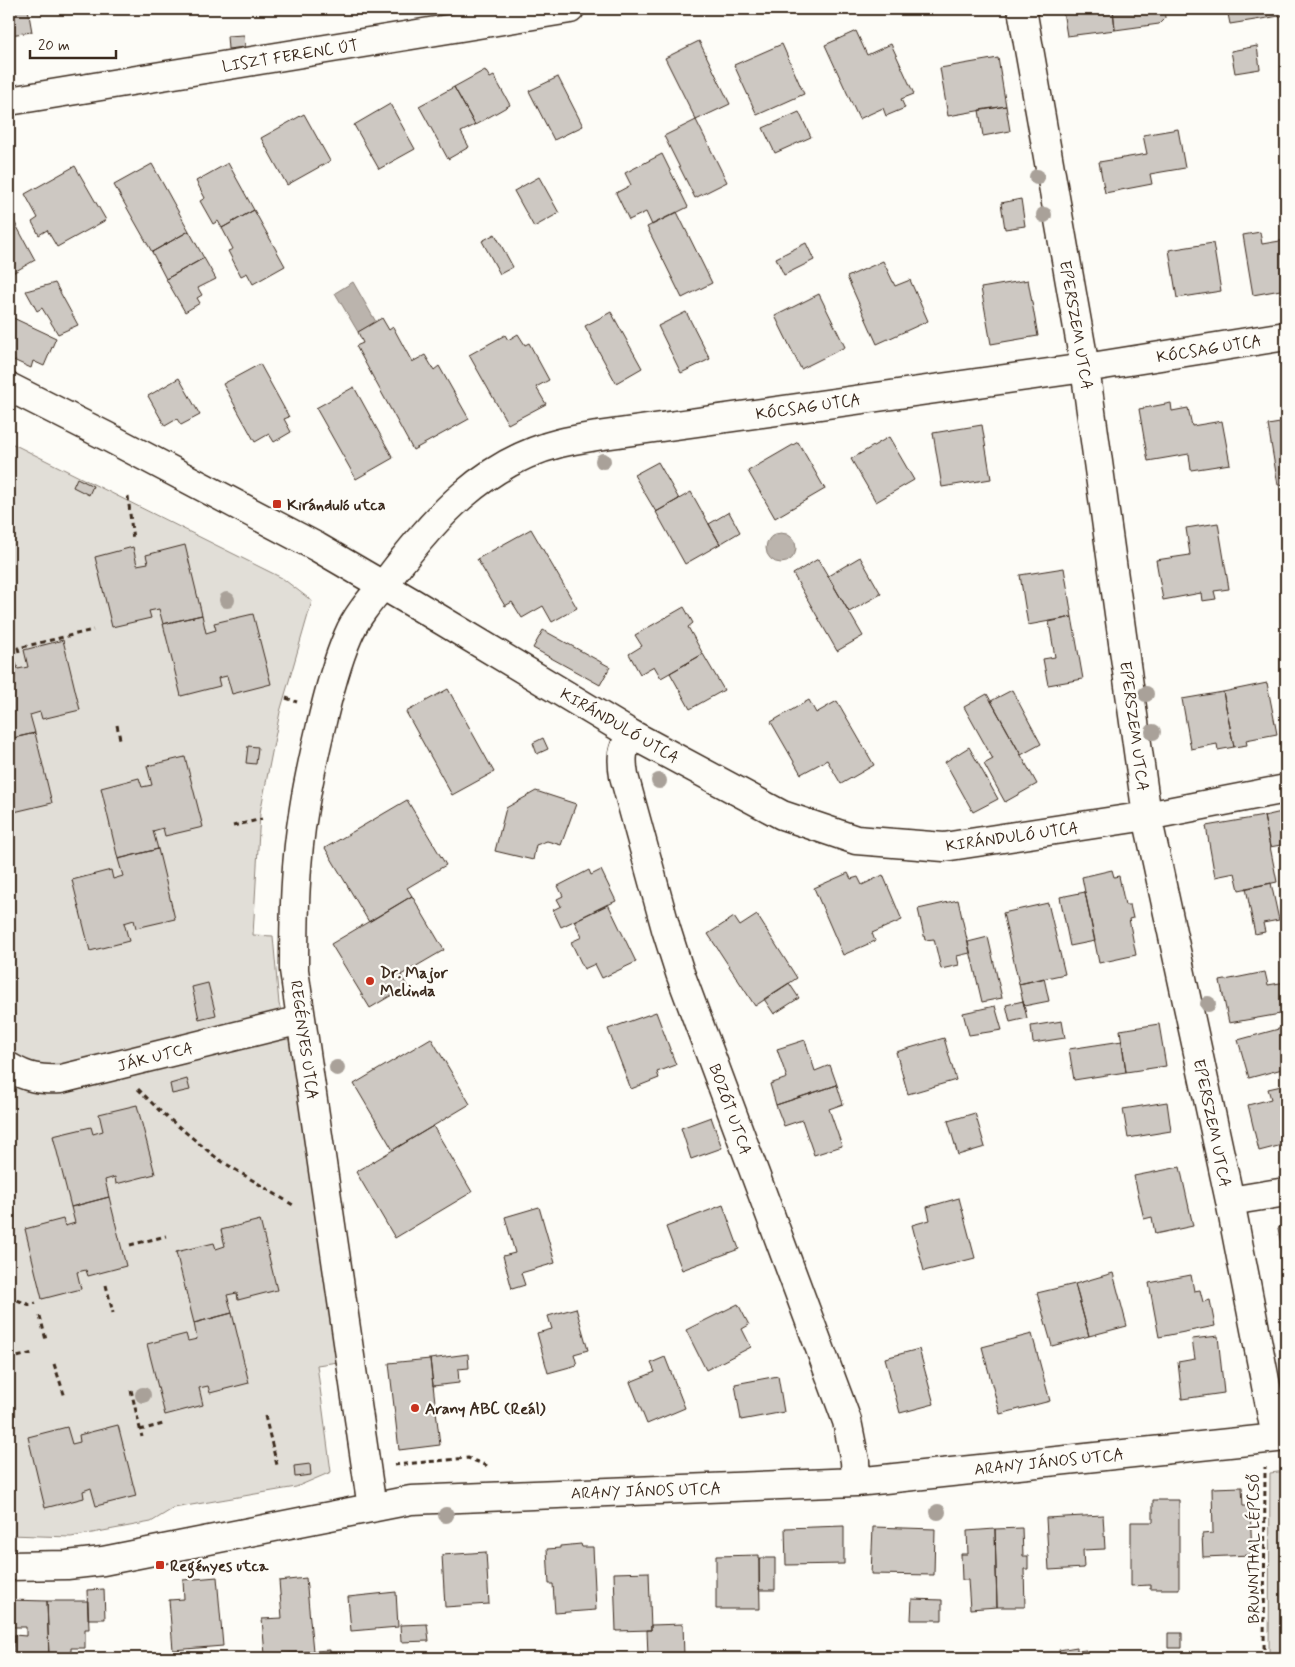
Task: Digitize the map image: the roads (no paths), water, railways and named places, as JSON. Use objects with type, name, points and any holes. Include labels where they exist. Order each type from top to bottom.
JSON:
[{"type":"street","name":"LISZT FERENC ÚT","points":[[9,101],[570,9]]},
{"type":"street","name":"EPERSZEM UTCA","points":[[1022,9],[1085,368],[1147,816],[1230,1201],[1276,1437]]},
{"type":"street","name":"KÓCSAG UTCA","points":[[382,586],[418,539],[466,492],[493,472],[531,453],[559,443],[597,436],[1085,368],[1286,336]]},
{"type":"street","name":"KIRÁNDULÓ UTCA","points":[[9,388],[106,436],[317,547],[631,734],[782,815],[856,840],[944,847],[1147,816],[1286,789]]},
{"type":"street","name":"REGÉNYES UTCA","points":[[372,1508],[294,970],[294,929],[298,856],[304,809],[324,712],[348,635],[361,613],[382,586]]},
{"type":"street","name":"BOZÓT UTCA","points":[[631,734],[624,748],[622,760],[624,776],[666,929],[687,991],[848,1421],[856,1461],[856,1482]]},
{"type":"street","name":"JÁK UTCA","points":[[9,1067],[40,1080],[61,1079],[301,1020]]},
{"type":"street","points":[[1230,1201],[1286,1192]]},
{"type":"street","name":"ARANY JÁNOS UTCA","points":[[9,1566],[58,1565],[103,1561],[372,1508],[423,1500],[856,1482],[1276,1437]]},
{"type":"place","name":"Kiránduló utca","points":[[277,504]]},
{"type":"place","name":"Dr. Major Melinda","points":[[370,981]]},
{"type":"place","name":"Arany ABC (Reál)","points":[[415,1408]]},
{"type":"place","name":"Regényes utca","points":[[160,1565]]}]
